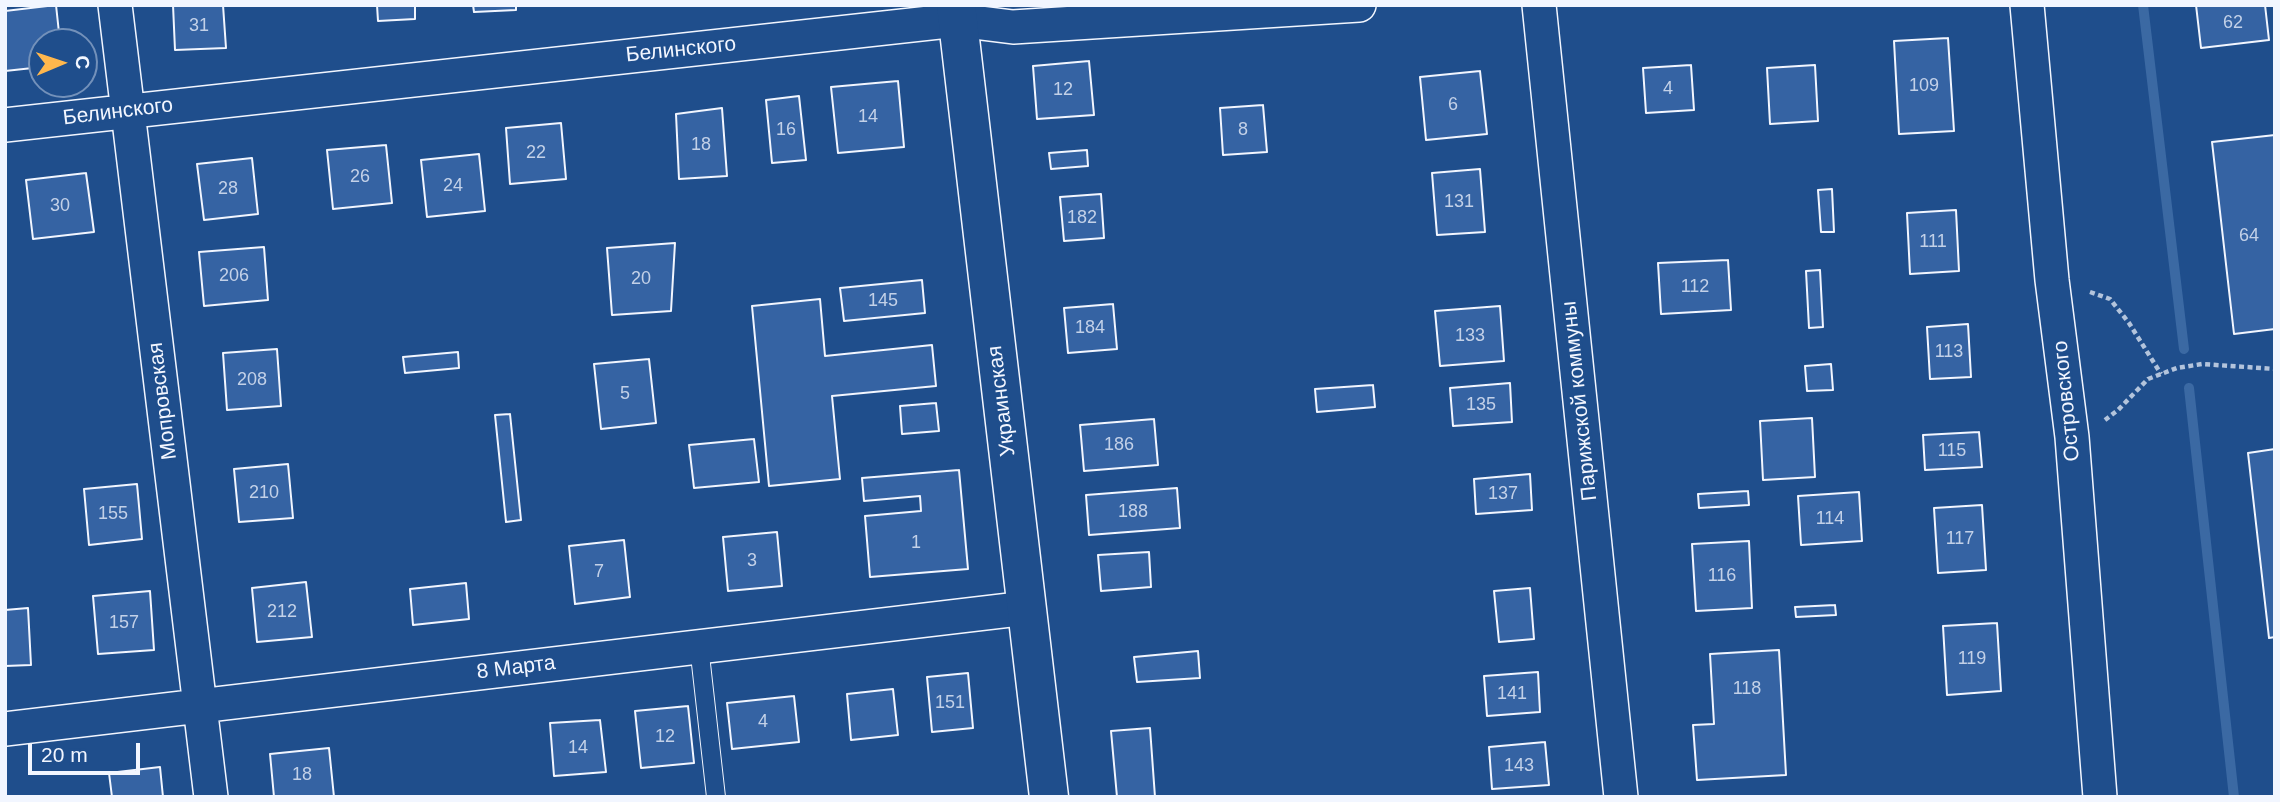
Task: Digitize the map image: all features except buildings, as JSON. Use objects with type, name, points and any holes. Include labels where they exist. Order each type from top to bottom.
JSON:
[{"type":"street","name":"Мопровская","points":[[115,5],[211,797]]},
{"type":"street","name":"Белинского","points":[[5,125],[956,13],[1013,27],[1197,10],[1359,5]]},
{"type":"street","name":"Парижской коммуны","points":[[1539,5],[1621,797]]},
{"type":"street","name":"Островского","points":[[2027,5],[2052,280],[2072,438],[2099,797]]},
{"type":"street","name":"Украинская","points":[[956,13],[1049,797]]},
{"type":"street","name":"8 Марта","points":[[5,729],[1027,608]]},
{"type":"lane","points":[[699,646],[716,797]]},
{"type":"path","points":[[2052,280],[2110,299],[2129,323],[2161,374]]},
{"type":"path","points":[[2072,438],[2093,429],[2118,410],[2148,379],[2177,368],[2202,365],[2275,369]]},
{"type":"waterway","points":[[2143,5],[2184,349]]},
{"type":"waterway","points":[[2189,388],[2234,797]]}]
